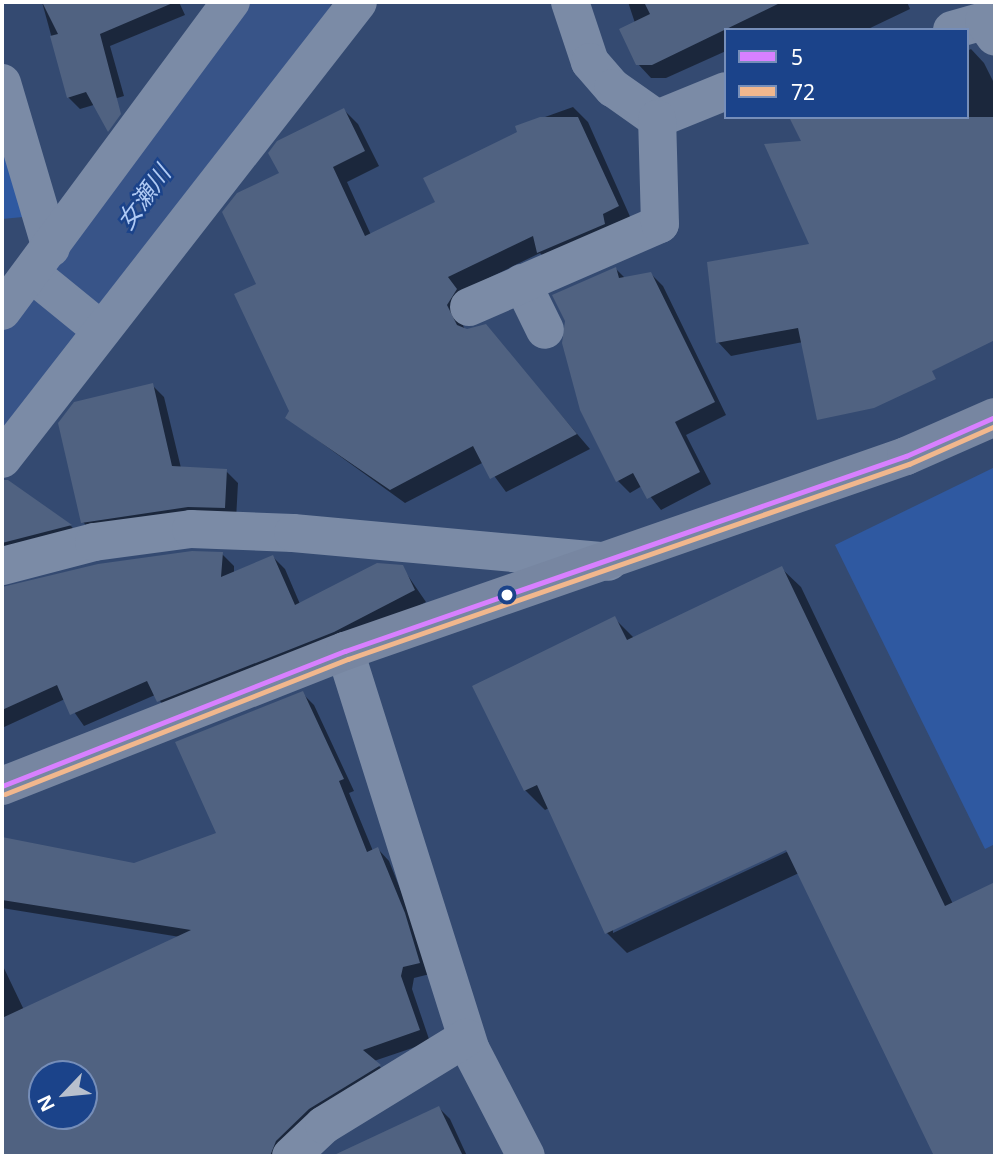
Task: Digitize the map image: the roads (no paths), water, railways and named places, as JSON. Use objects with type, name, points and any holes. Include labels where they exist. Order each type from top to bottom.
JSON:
[{"type":"main road","points":[[2,786],[345,651],[611,562],[906,456],[995,417]]},
{"type":"street","points":[[2,311],[231,2]]},
{"type":"street","points":[[2,459],[100,329],[358,2]]},
{"type":"street","points":[[570,2],[590,62],[613,88],[657,119]]},
{"type":"street","points":[[959,28],[984,21],[995,37]]},
{"type":"street","points":[[2,83],[41,261],[100,329]]},
{"type":"street","points":[[657,119],[724,92]]},
{"type":"street","points":[[468,307],[660,224],[657,119]]},
{"type":"street","points":[[523,283],[545,330]]},
{"type":"street","points":[[2,566],[94,542],[191,529],[293,533],[611,562]]},
{"type":"street","points":[[345,651],[466,1038],[526,1156]]},
{"type":"street","points":[[290,1156],[324,1125],[466,1038]]},
{"type":"waterway","name":"女瀬川","points":[[2,392],[285,2]]}]
